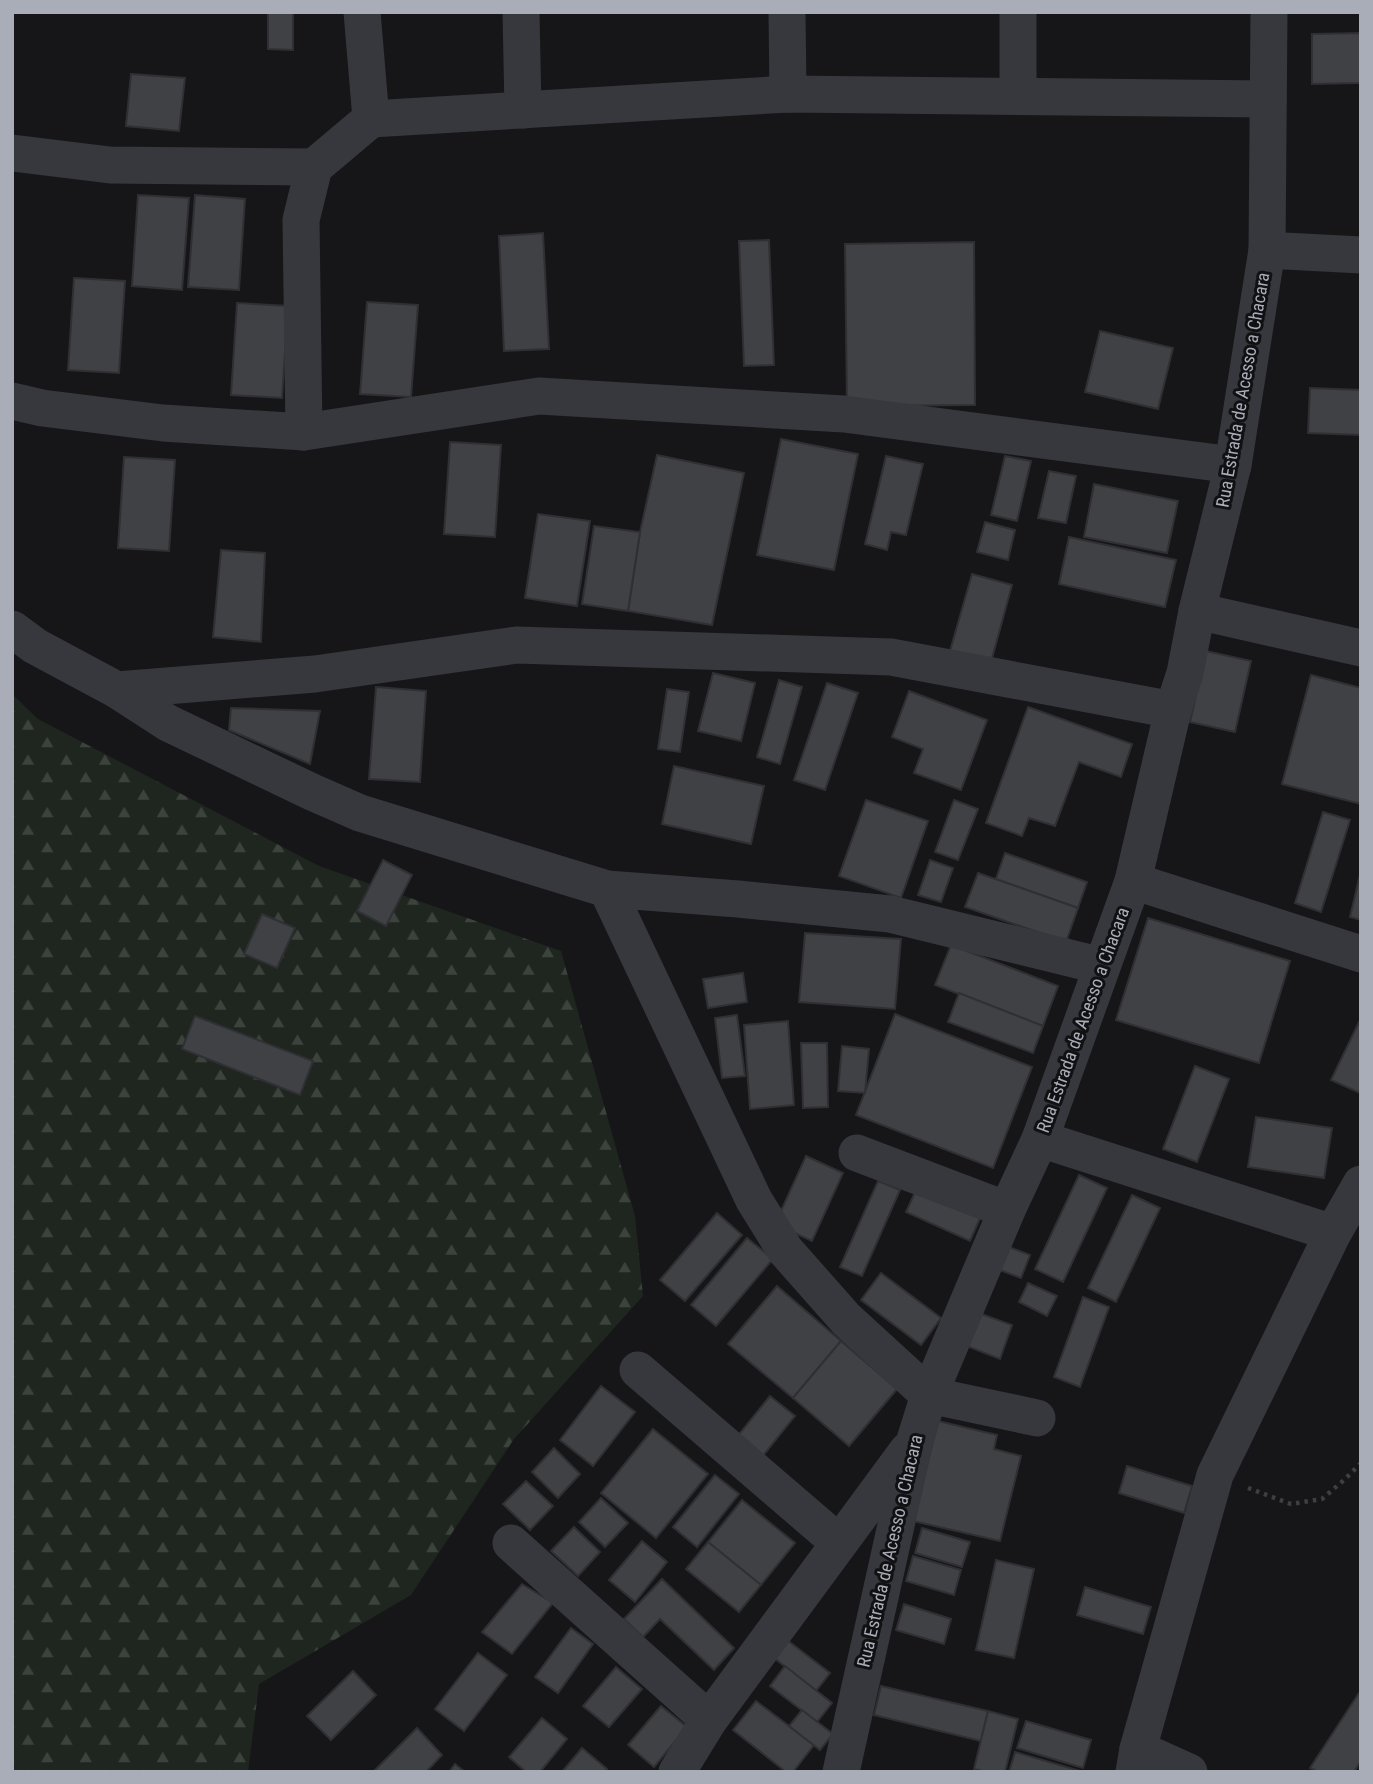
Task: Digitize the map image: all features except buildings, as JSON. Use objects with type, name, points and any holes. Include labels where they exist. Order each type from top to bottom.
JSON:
[{"type":"street","points":[[362,12],[371,119]]},
{"type":"street","points":[[521,12],[523,110]]},
{"type":"street","points":[[787,12],[788,94]]},
{"type":"street","points":[[1018,12],[1018,96]]},
{"type":"street","name":"Rua Estrada de Acesso a Chacara","points":[[841,1772],[915,1440],[929,1395],[1040,1139],[1133,881],[1173,710],[1185,673],[1197,611],[1233,465],[1267,250],[1269,12]]},
{"type":"street","points":[[304,432],[301,220],[314,167],[371,119],[788,94],[1268,99]]},
{"type":"street","points":[[12,153],[110,165],[314,167]]},
{"type":"street","points":[[1267,250],[1361,255]]},
{"type":"street","points":[[12,401],[42,408],[163,423],[304,432],[539,396],[844,414],[1233,465]]},
{"type":"street","points":[[1197,611],[1361,648]]},
{"type":"street","points":[[12,629],[35,646],[117,690],[167,723],[360,813],[607,889],[890,914],[1102,966]]},
{"type":"street","points":[[117,690],[315,674],[517,645],[891,657],[1173,710]]},
{"type":"street","points":[[1133,881],[1361,954]]},
{"type":"street","points":[[607,889],[754,1200],[785,1250],[846,1319],[929,1395],[1037,1418]]},
{"type":"street","points":[[1040,1139],[1333,1233]]},
{"type":"street","points":[[857,1153],[1007,1210]]},
{"type":"street","points":[[1189,1772],[1136,1760],[1214,1475],[1333,1233],[1361,1184]]},
{"type":"street","points":[[638,1370],[838,1542]]},
{"type":"street","points":[[677,1772],[709,1720],[915,1440]]},
{"type":"street","points":[[511,1543],[709,1720]]},
{"type":"path","points":[[1214,1475],[1291,1504],[1322,1499],[1361,1462]]},
{"type":"green space","points":[[12,694],[38,719],[319,866],[561,951],[635,1216],[643,1296],[514,1439],[411,1595],[259,1684],[248,1772],[12,1772]]}]
